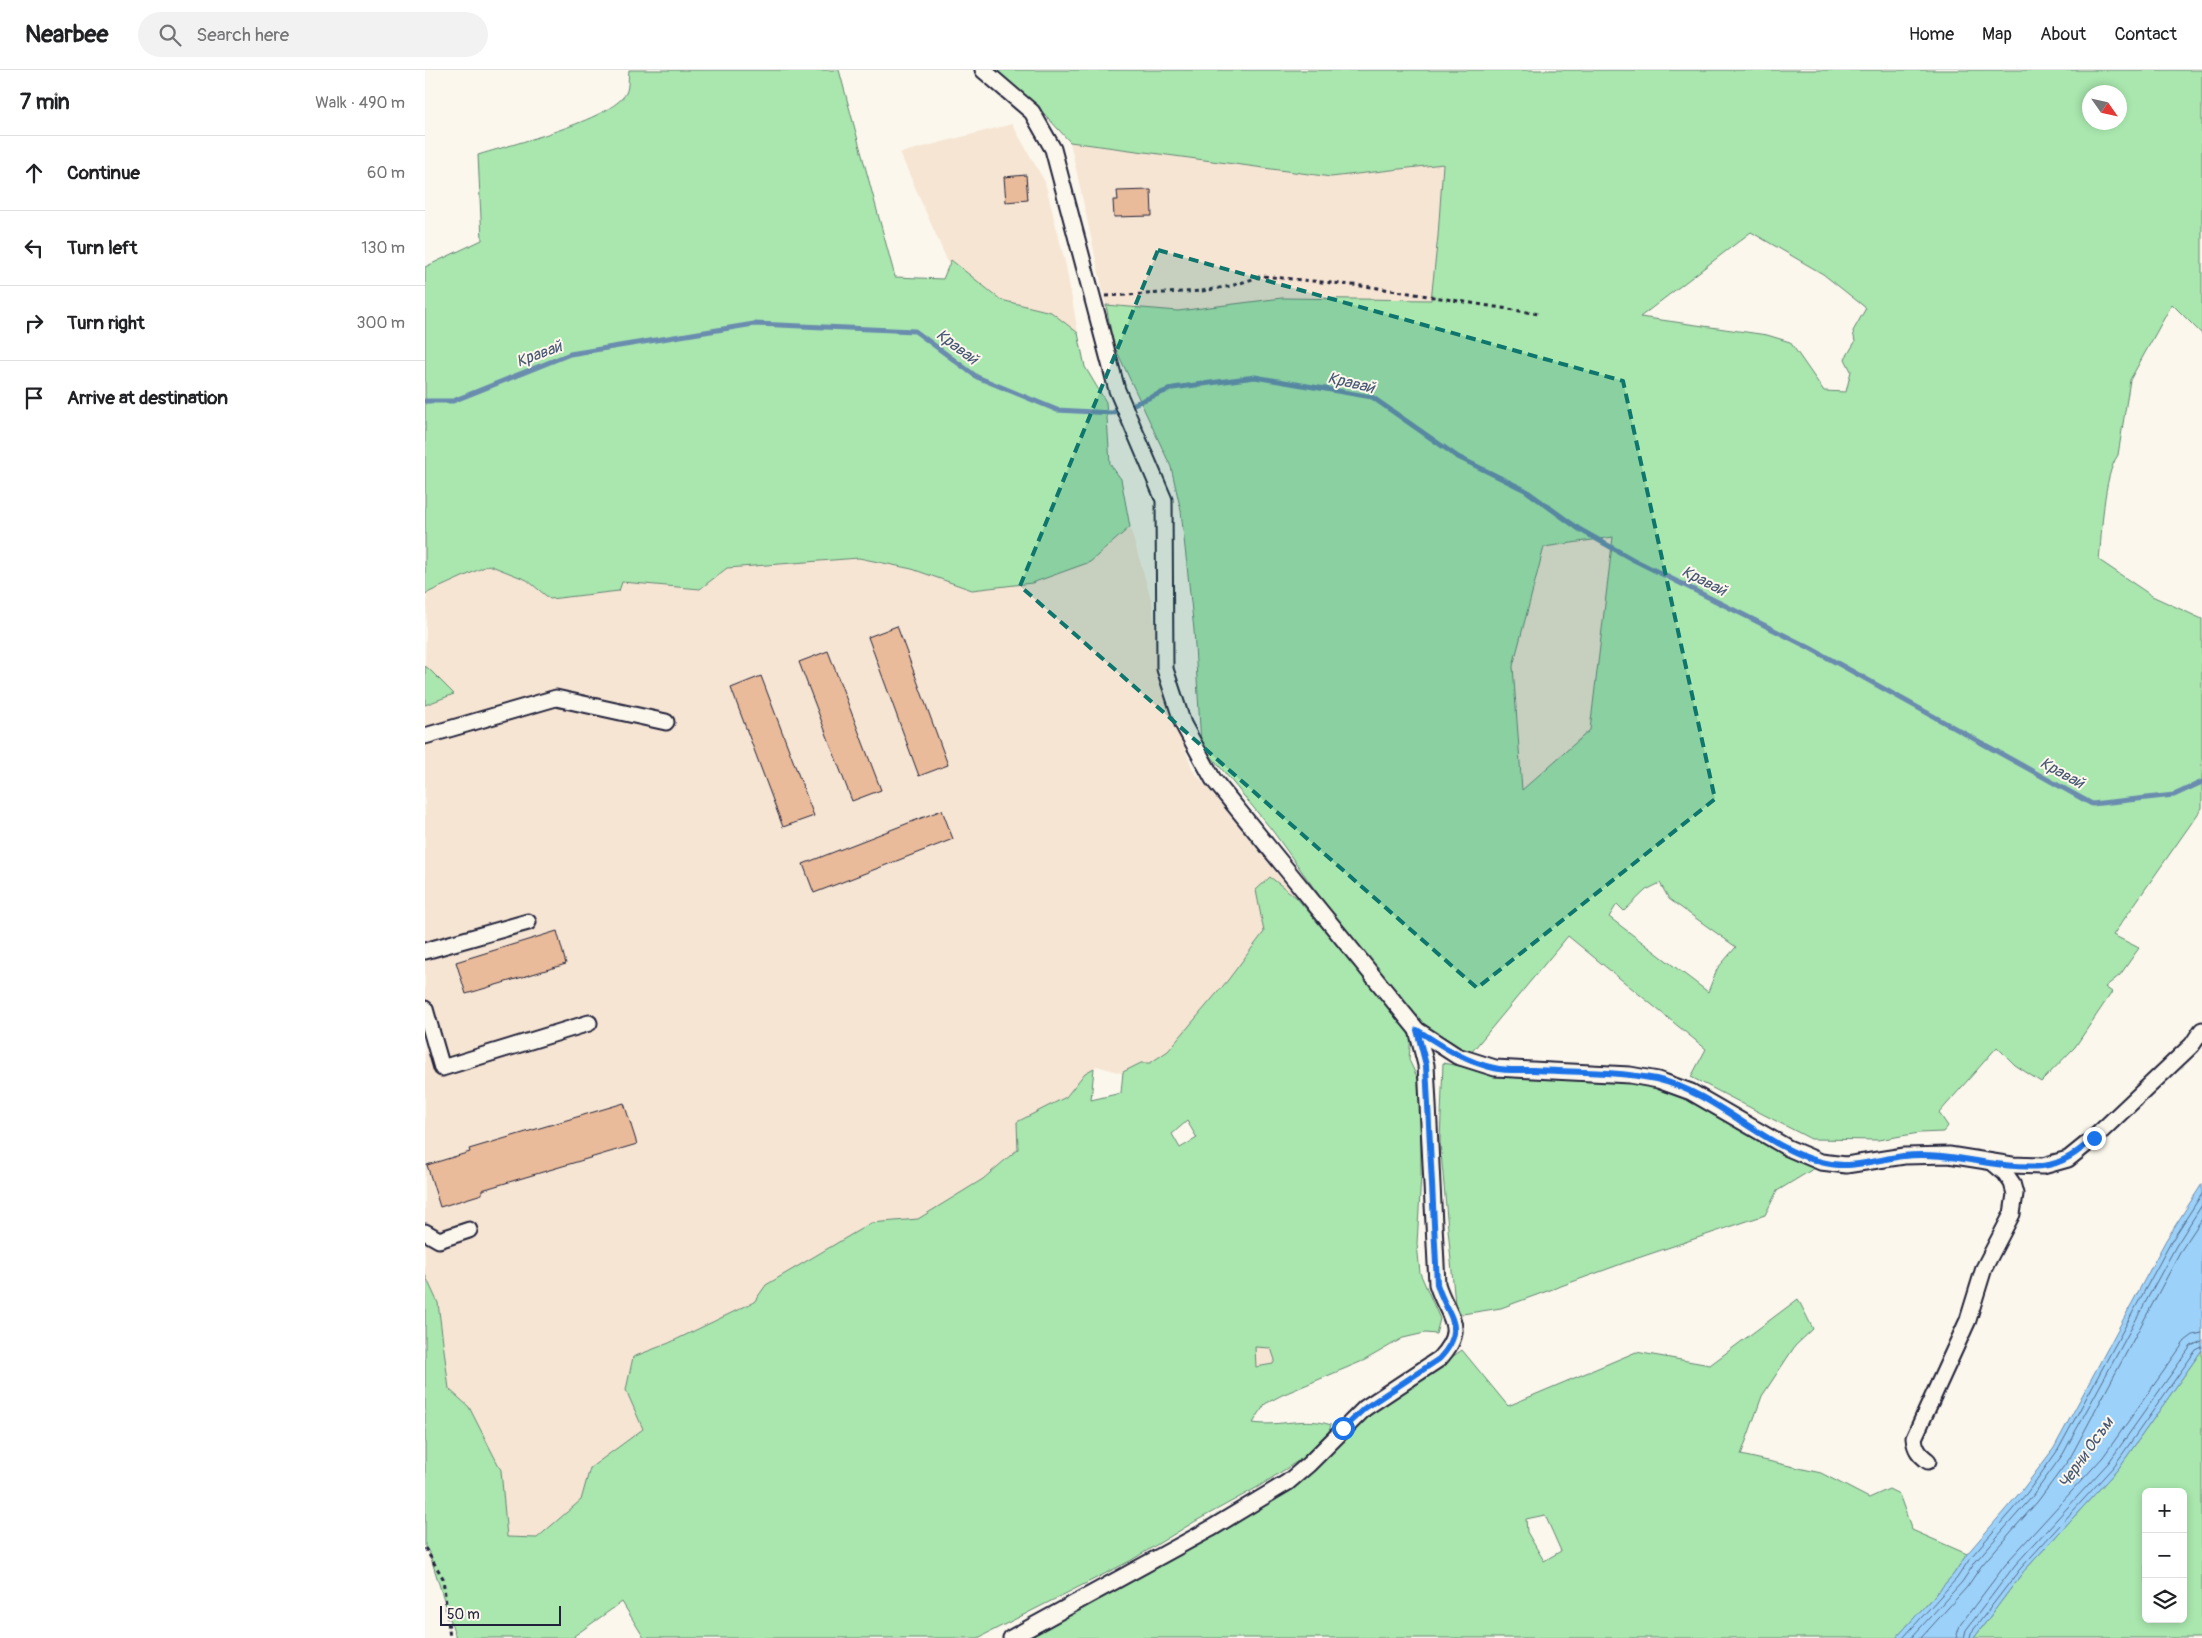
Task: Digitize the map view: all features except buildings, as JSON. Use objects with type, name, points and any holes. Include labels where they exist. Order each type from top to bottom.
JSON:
[{"type":"street","points":[[983,70],[1032,112],[1053,149],[1117,390],[1164,500],[1165,669],[1183,724],[1213,779],[1417,1030],[1457,1056],[1495,1068],[1629,1075],[1658,1080],[1691,1092],[1788,1148],[1821,1162],[1846,1165],[1904,1156],[1949,1155],[2012,1165],[2043,1166],[2069,1159],[2094,1138],[2192,1045],[2202,1030]]},
{"type":"street","points":[[425,736],[556,698],[666,722]]},
{"type":"street","points":[[425,951],[528,922]]},
{"type":"street","points":[[425,1010],[442,1068],[589,1023]]},
{"type":"street","points":[[1011,1638],[1210,1529],[1288,1482],[1365,1408],[1439,1359],[1447,1351],[1455,1333],[1455,1322],[1437,1284],[1426,1065],[1417,1030]]},
{"type":"street","points":[[1928,1461],[1919,1455],[1915,1448],[1914,1438],[1968,1320],[1985,1268],[2012,1214],[2015,1194],[2012,1183],[2005,1173],[1992,1162]]},
{"type":"street","points":[[425,1232],[439,1240],[469,1230]]},
{"type":"path","points":[[1092,296],[1202,291],[1231,286],[1263,276],[1372,287],[1539,314]]},
{"type":"path","points":[[425,1548],[443,1578],[450,1638]]},
{"type":"highlighted area","points":[[1158,250],[1623,381],[1715,799],[1477,988],[1020,586]]},
{"type":"shaded area","points":[[1012,124],[1045,182],[1066,266],[1078,333],[1051,312],[1001,300],[951,260],[950,267],[900,153]]},
{"type":"shaded area","points":[[1070,142],[1331,177],[1443,164],[1431,300],[1282,298],[1178,311],[1106,305]]},
{"type":"shaded area","points":[[1130,527],[1152,602],[1161,686],[1193,770],[1296,897],[1270,877],[1264,932],[1228,980],[1168,1051],[1150,1063],[1141,1063],[1121,1073],[1097,1066],[1085,1073],[1066,1097],[1017,1122],[1018,1149],[983,1179],[918,1219],[871,1223],[766,1285],[754,1302],[669,1343],[633,1357],[626,1390],[643,1429],[590,1468],[581,1500],[537,1538],[507,1537],[501,1470],[469,1407],[449,1389],[438,1303],[425,1275],[425,705],[454,694],[425,666],[427,593],[489,565],[527,580],[550,599],[593,594],[622,582],[700,589],[727,568],[859,558],[912,569],[1090,562]]},
{"type":"shaded area","points":[[1614,537],[1590,730],[1522,791],[1513,665],[1544,547]]},
{"type":"shaded area","points":[[1254,1346],[1271,1348],[1275,1361],[1273,1364],[1256,1367]]},
{"type":"shaded area","points":[[691,1410],[704,1416],[697,1429],[681,1425]]},
{"type":"green space","points":[[629,70],[839,70],[895,277],[943,279],[951,260],[1001,300],[1051,312],[1078,333],[1085,367],[1106,402],[1110,464],[1121,479],[1130,527],[1090,562],[1032,583],[972,590],[912,569],[859,558],[727,568],[700,589],[622,582],[619,591],[550,599],[527,580],[489,565],[427,593],[425,596],[425,267],[482,240],[478,155],[535,138],[601,113],[617,103],[626,93]]},
{"type":"green space","points":[[996,70],[2202,70],[2202,334],[2172,304],[2130,380],[2118,455],[2113,464],[2106,491],[2099,560],[2152,596],[2202,619],[2202,808],[2113,935],[2139,948],[2120,975],[2105,987],[2112,992],[2075,1047],[2041,1082],[2015,1065],[1997,1047],[1939,1113],[1948,1126],[1943,1132],[1919,1133],[1878,1140],[1811,1139],[1691,1077],[1706,1049],[1568,936],[1470,1054],[1424,1028],[1352,941],[1272,830],[1201,744],[1194,630],[1181,511],[1171,467],[1113,343],[1106,305],[1178,311],[1282,298],[1431,300],[1443,164],[1331,177],[1070,142],[1037,106]],"holes":[[[1751,232],[1823,274],[1866,308],[1853,331],[1855,342],[1845,359],[1851,371],[1846,392],[1824,391],[1790,342],[1767,335],[1640,317]],[[1613,537],[1590,730],[1522,790],[1513,666],[1544,547]],[[1660,883],[1669,899],[1736,947],[1717,969],[1708,992],[1609,917],[1617,904],[1624,911],[1646,890]]]},
{"type":"green space","points":[[425,666],[429,669],[454,694],[425,705]]},
{"type":"green space","points":[[1270,877],[1296,897],[1411,1033],[1409,1060],[1420,1083],[1421,1175],[1417,1244],[1420,1273],[1440,1319],[1436,1334],[1425,1333],[1403,1338],[1365,1360],[1265,1404],[1253,1423],[1273,1424],[1312,1421],[1331,1425],[1329,1431],[1301,1459],[1258,1487],[1194,1522],[1130,1561],[978,1638],[644,1638],[622,1602],[574,1636],[575,1638],[456,1638],[429,1552],[425,1548],[425,1275],[438,1303],[449,1389],[469,1407],[501,1470],[507,1537],[537,1538],[581,1500],[590,1468],[643,1429],[626,1390],[633,1357],[669,1343],[754,1302],[766,1285],[871,1223],[918,1219],[983,1179],[1018,1149],[1017,1122],[1066,1097],[1085,1073],[1094,1068],[1091,1100],[1121,1093],[1123,1072],[1141,1063],[1150,1063],[1168,1051],[1228,980],[1264,932],[1256,890]],"holes":[[[1187,1121],[1197,1138],[1180,1148],[1172,1134]],[[1255,1347],[1271,1348],[1275,1360],[1273,1364],[1256,1367]]]},
{"type":"green space","points":[[1443,1063],[1475,1069],[1576,1075],[1677,1089],[1818,1166],[1777,1191],[1765,1215],[1632,1260],[1501,1308],[1456,1315],[1440,1142]]},
{"type":"green space","points":[[1798,1299],[1813,1329],[1795,1346],[1762,1396],[1741,1455],[1821,1473],[1869,1498],[1889,1489],[1899,1494],[1912,1530],[1967,1554],[1953,1575],[1896,1638],[1012,1638],[1220,1525],[1331,1441],[1462,1350],[1508,1406],[1636,1352],[1710,1365]],"holes":[[[1545,1515],[1561,1551],[1544,1561],[1527,1532],[1526,1519]]]},
{"type":"green space","points":[[2202,1350],[2202,1638],[1974,1638],[2023,1572],[2118,1469]]},
{"type":"water","name":"Черни Осъм","points":[[2202,1184],[2202,1350],[2118,1469],[2023,1572],[1974,1638],[1896,1638],[1953,1575],[1967,1554],[2023,1489],[2054,1448],[2166,1240]]},
{"type":"waterway","name":"Кравай","points":[[425,401],[453,401],[570,354],[754,324],[915,331],[977,377],[1057,410],[1112,413],[1173,388],[1255,377],[1372,397],[1458,457],[1525,490],[1579,529],[1632,559],[1810,648],[2092,804],[2174,795],[2202,782]]},
{"type":"route","points":[[1343,1428],[1365,1408],[1439,1359],[1452,1343],[1455,1333],[1455,1322],[1437,1284],[1426,1065],[1417,1030],[1457,1056],[1495,1068],[1629,1075],[1658,1080],[1691,1092],[1788,1148],[1821,1162],[1846,1165],[1904,1156],[1949,1155],[2012,1165],[2043,1166],[2069,1159],[2094,1138]]}]
